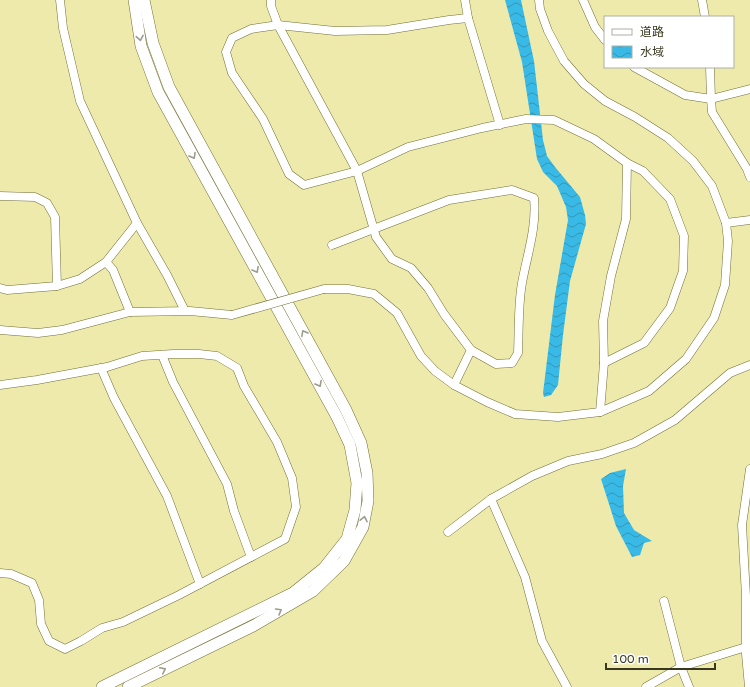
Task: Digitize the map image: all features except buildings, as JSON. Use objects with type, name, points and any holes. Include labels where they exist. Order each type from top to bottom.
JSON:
[{"type":"street","points":[[60,0],[63,28],[80,101],[137,223],[167,275],[185,311]]},
{"type":"street","points":[[102,687],[293,593],[324,568],[347,539],[356,510],[357,483],[350,445],[337,417],[158,92],[141,46],[134,0]]},
{"type":"street","points":[[128,687],[253,626],[313,591],[344,561],[363,527],[368,500],[367,474],[361,443],[346,410],[169,87],[153,43],[144,0]]},
{"type":"street","points":[[271,0],[271,6],[278,25],[357,171],[374,230],[376,238],[392,260],[410,268],[428,288],[444,314],[471,350],[496,364],[512,363],[518,353],[522,284],[532,238],[535,210],[534,198],[512,190],[449,200],[374,230],[332,245]]},
{"type":"street","points":[[465,0],[468,18],[500,125]]},
{"type":"street","points":[[0,330],[38,333],[62,330],[130,312],[185,311],[232,315],[324,289],[348,289],[374,294],[397,313],[421,356],[435,371],[454,385],[515,414],[558,417],[600,412],[649,391],[686,359],[714,318],[726,285],[728,241],[726,222],[712,186],[693,161],[668,138],[605,100],[584,84],[564,61],[548,31],[540,9],[539,0]]},
{"type":"street","points":[[583,0],[595,27],[604,39]]},
{"type":"street","points":[[702,0],[706,16]]},
{"type":"street","points":[[468,18],[388,30],[335,31],[278,25],[251,29],[232,38],[226,52],[232,73],[263,119],[289,174],[304,185],[357,171],[408,147],[526,119],[554,120],[594,139],[627,163],[643,170],[670,199],[684,236],[683,271],[670,308],[644,343],[604,363]]},
{"type":"street","points":[[636,68],[685,95],[711,99],[750,89]]},
{"type":"street","points":[[710,68],[712,112],[747,169],[750,177]]},
{"type":"street","points":[[600,412],[604,363],[603,321],[611,276],[626,219],[627,163]]},
{"type":"street","points":[[0,196],[13,198],[35,197],[47,203],[55,217],[58,286]]},
{"type":"street","points":[[726,222],[750,220]]},
{"type":"street","points":[[0,288],[7,290],[58,286],[80,279],[106,262],[137,223]]},
{"type":"street","points":[[106,262],[114,270],[130,312]]},
{"type":"street","points":[[454,385],[471,350]]},
{"type":"street","points":[[0,385],[37,380],[101,368],[142,356],[199,354],[217,356],[237,368],[244,386],[277,442],[292,478],[296,507],[285,539],[200,584],[124,622],[102,628],[65,649],[49,641],[42,624],[39,600],[32,583],[11,574],[0,573]]},
{"type":"street","points":[[162,355],[173,382],[227,484],[234,511],[251,557]]},
{"type":"street","points":[[448,532],[492,499],[532,476],[568,461],[602,454],[634,443],[675,420],[730,373],[750,366]]},
{"type":"street","points":[[101,368],[114,398],[167,496],[200,584]]},
{"type":"street","points":[[749,687],[746,647],[746,596],[742,525],[750,469]]},
{"type":"street","points":[[492,499],[525,577],[542,642],[567,687]]},
{"type":"street","points":[[664,601],[681,667],[689,687]]},
{"type":"street","points":[[646,687],[681,667],[746,647]]},
{"type":"water","points":[[505,0],[521,0],[534,61],[543,140],[547,156],[580,197],[586,224],[570,281],[558,385],[551,395],[544,397],[543,393],[555,295],[568,220],[566,207],[557,186],[543,172],[537,159],[522,62]]},
{"type":"water","points":[[626,469],[623,486],[624,513],[634,530],[652,541],[644,543],[640,555],[632,557],[616,526],[601,479],[610,473]]}]
